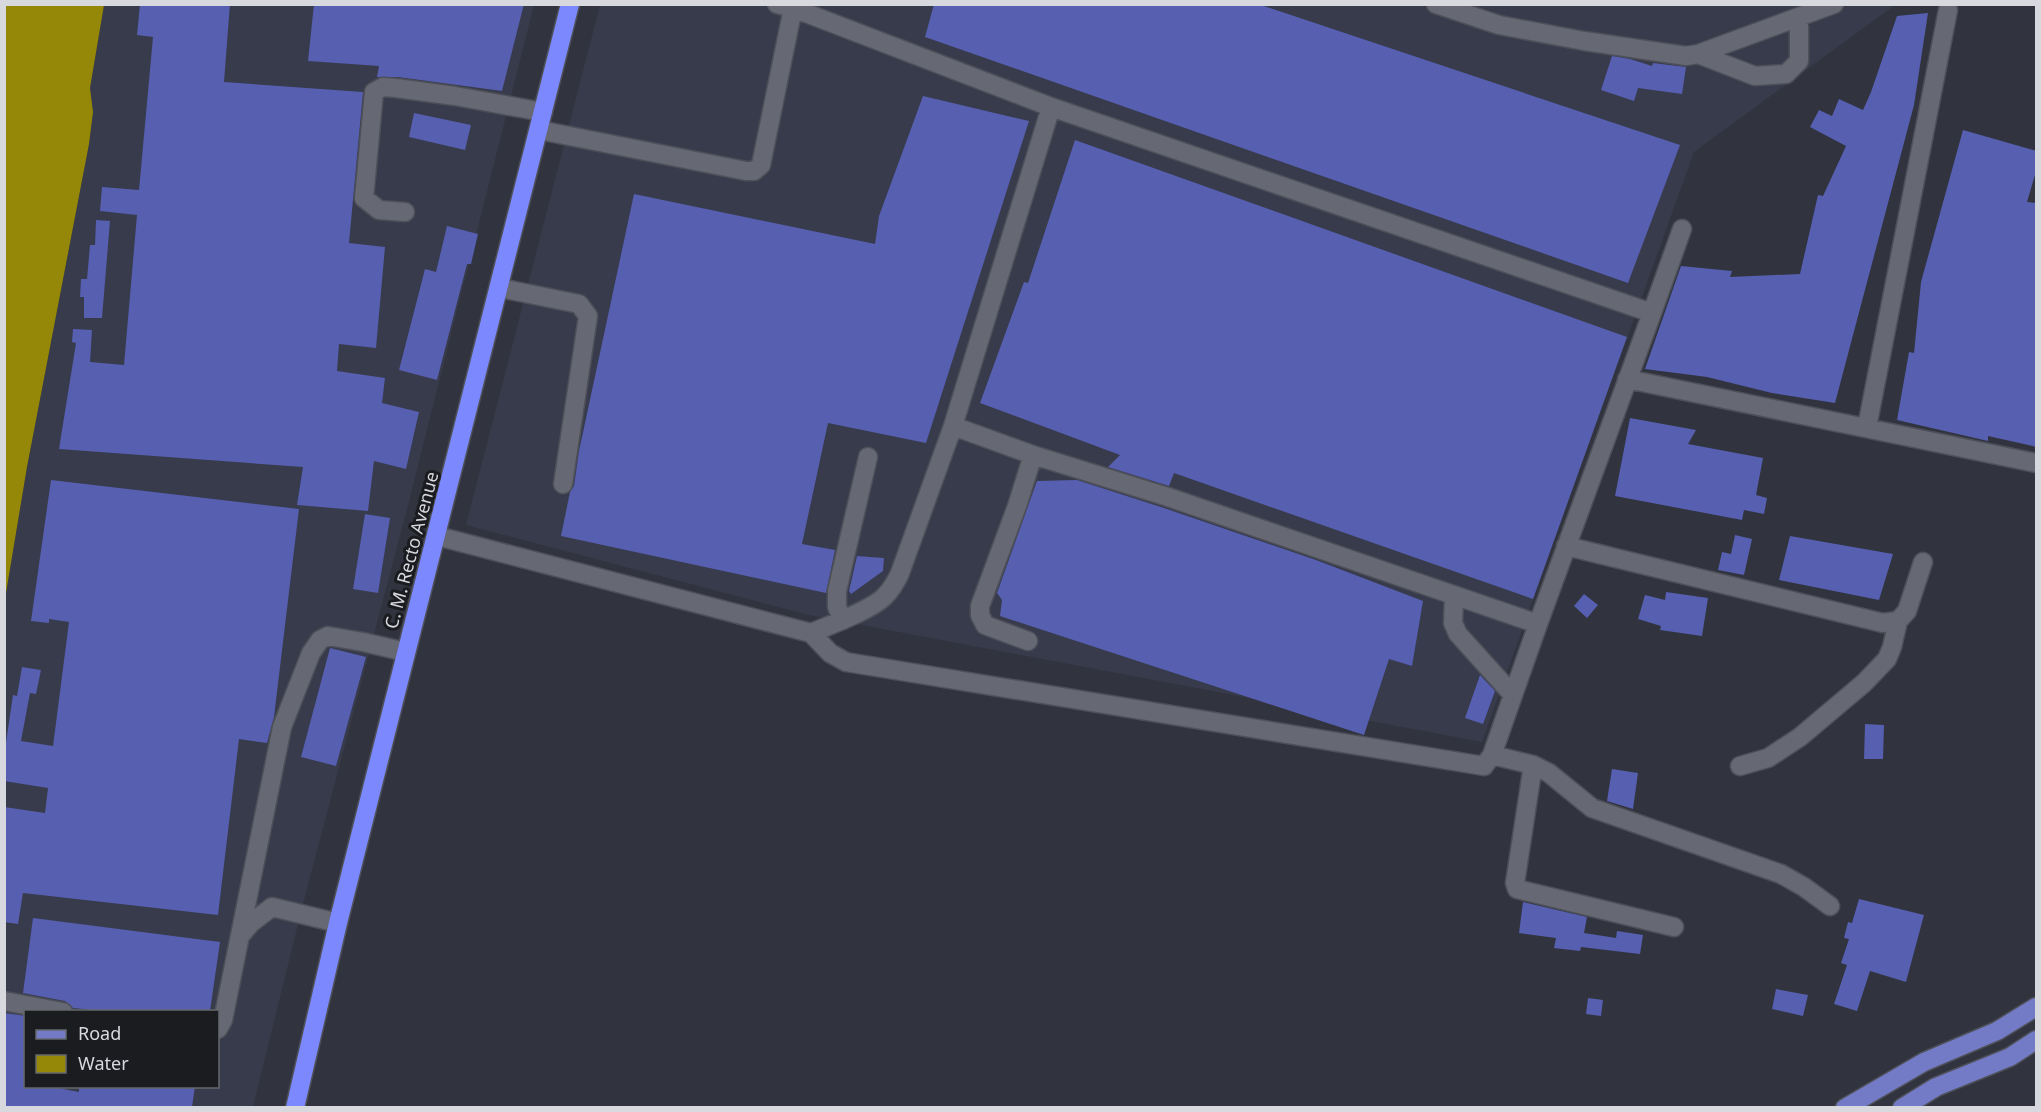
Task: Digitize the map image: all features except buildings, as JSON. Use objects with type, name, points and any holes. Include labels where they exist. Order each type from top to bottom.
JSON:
[{"type":"highway","name":"C. M. Recto Avenue","points":[[295,1107],[338,923],[570,4]]},
{"type":"main road","points":[[1845,1107],[1924,1062],[1997,1031],[2037,1007]]},
{"type":"main road","points":[[1902,1107],[1936,1088],[2010,1057],[2037,1040]]},
{"type":"lane","points":[[1436,4],[1499,25],[1677,55],[1698,54],[1834,4]]},
{"type":"lane","points":[[405,212],[380,210],[364,198],[374,92],[383,87],[455,96],[541,121],[746,171],[754,171],[762,165],[785,6],[1051,107],[1652,313]]},
{"type":"lane","points":[[1867,427],[1948,10]]},
{"type":"lane","points":[[1698,54],[1755,76],[1786,74],[1798,61],[1799,18]]},
{"type":"lane","points":[[812,633],[843,620],[883,598],[896,583],[953,426],[1051,107]]},
{"type":"lane","points":[[437,536],[812,633],[830,653],[846,662],[1481,766],[1488,763],[1492,755],[1682,229]]},
{"type":"lane","points":[[500,288],[579,304],[588,316],[563,484]]},
{"type":"lane","points":[[1627,379],[2037,463]]},
{"type":"lane","points":[[953,426],[1538,624]]},
{"type":"lane","points":[[1028,641],[985,625],[980,615],[980,606],[1034,455]]},
{"type":"lane","points":[[843,620],[837,607],[837,591],[868,457]]},
{"type":"lane","points":[[1566,546],[1883,623],[1898,621]]},
{"type":"lane","points":[[1740,766],[1767,758],[1800,737],[1864,683],[1887,659],[1898,621],[1907,611],[1923,562]]},
{"type":"lane","points":[[1454,596],[1453,623],[1458,634],[1513,695]]},
{"type":"lane","points":[[219,1027],[223,1020],[282,727],[310,653],[320,640],[328,636],[406,652]]},
{"type":"lane","points":[[1492,755],[1533,765],[1550,773],[1592,808],[1781,874],[1830,906]]},
{"type":"lane","points":[[1533,765],[1515,883],[1517,889],[1674,927]]},
{"type":"lane","points":[[240,936],[251,923],[272,907],[338,923]]},
{"type":"lane","points":[[4,1001],[57,1010]]},
{"type":"shaded area","points":[[104,5],[534,5],[253,1107],[5,1108],[5,599],[27,467],[89,144],[93,112],[90,88]]},
{"type":"shaded area","points":[[600,5],[1895,5],[1694,152],[1482,742],[809,615],[466,525]]},
{"type":"water","points":[[5,4],[104,5],[90,88],[93,112],[89,144],[27,467],[5,599]]}]
